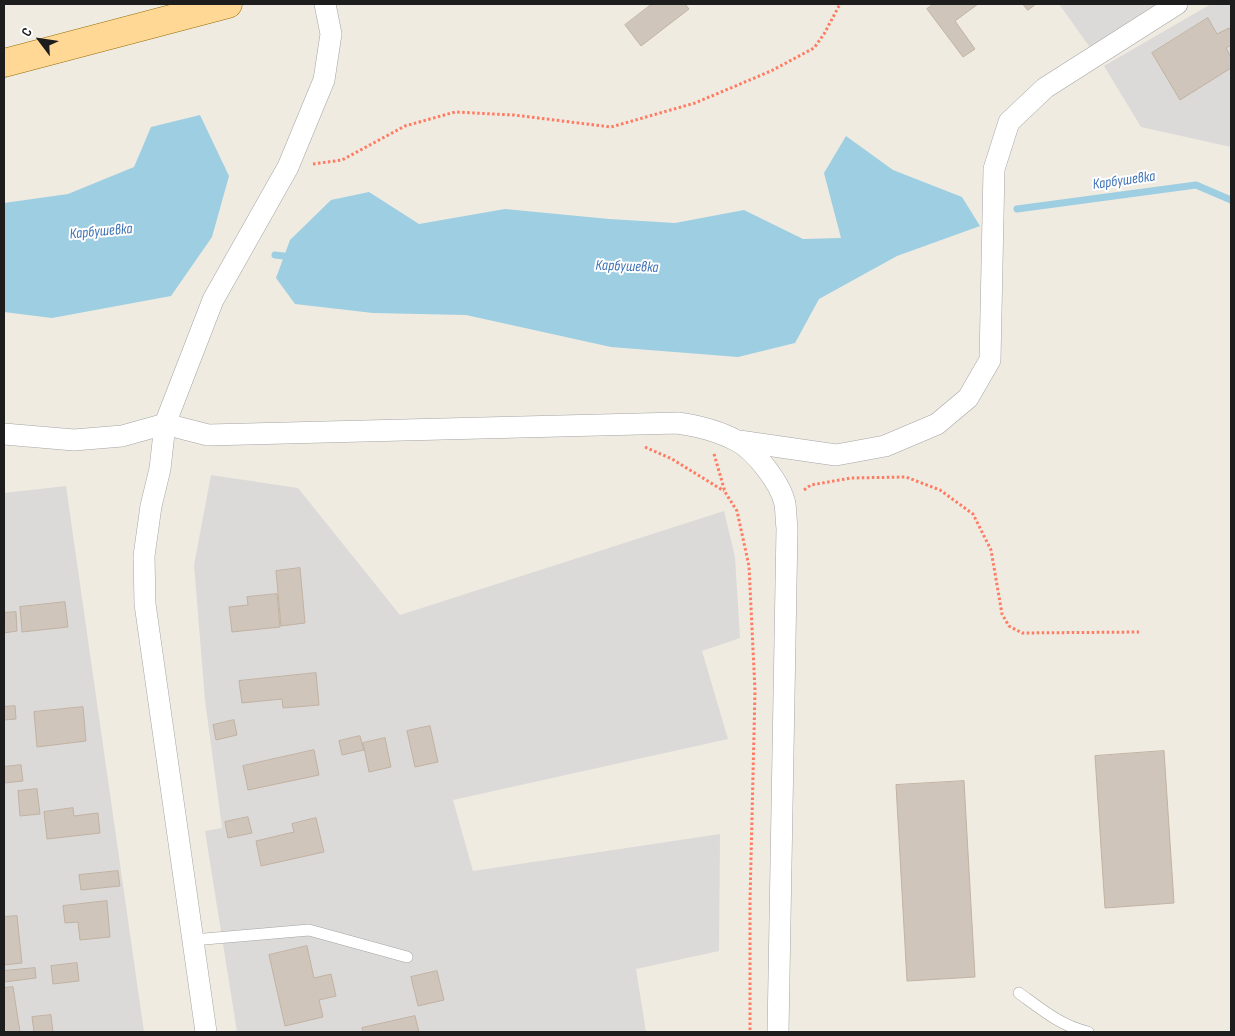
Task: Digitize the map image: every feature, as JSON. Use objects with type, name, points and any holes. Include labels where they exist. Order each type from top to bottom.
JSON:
[{"type":"main road","points":[[4,63],[228,4]]},
{"type":"street","points":[[206,1032],[145,604],[144,556],[151,506],[160,469],[165,424],[213,300],[288,167],[324,80],[331,34],[325,4]]},
{"type":"street","points":[[4,434],[74,440],[122,436],[165,424],[208,435],[678,423],[706,428],[739,441],[836,455],[885,446],[937,424],[968,398],[990,360],[994,169],[1009,122],[1045,88],[1177,4]]},
{"type":"street","points":[[739,441],[760,461],[776,482],[785,503],[787,528],[778,1032]]},
{"type":"lane","points":[[193,940],[309,930],[407,957]]},
{"type":"lane","points":[[1019,993],[1073,1030],[1088,1032]]},
{"type":"path","points":[[288,167],[342,160],[405,126],[455,112],[514,115],[611,127],[695,103],[771,71],[814,48],[840,4]]},
{"type":"path","points":[[706,428],[725,492],[737,511],[749,566],[755,691],[750,902],[750,1032]]},
{"type":"path","points":[[637,444],[672,459],[725,492]]},
{"type":"path","points":[[785,503],[811,485],[852,478],[906,478],[931,486],[940,490],[972,514],[992,550],[1002,614],[1008,626],[1022,633],[1139,632]]},
{"type":"shaded area","points":[[1059,4],[1160,4],[1091,49]]},
{"type":"shaded area","points":[[1211,4],[1231,4],[1231,147],[1141,127],[1104,66]]},
{"type":"shaded area","points":[[211,475],[298,488],[400,615],[724,511],[735,557],[740,638],[702,651],[728,739],[453,800],[473,871],[720,834],[719,951],[636,969],[646,1032],[237,1032],[205,831],[222,828],[205,700],[194,565]]},
{"type":"shaded area","points":[[66,486],[144,1032],[4,1032],[4,493]]},
{"type":"water","points":[[200,115],[229,176],[212,237],[171,296],[52,318],[4,312],[4,203],[68,194],[134,167],[151,127]]},
{"type":"water","points":[[846,136],[893,170],[962,197],[980,226],[897,256],[819,299],[795,343],[738,357],[611,347],[466,315],[373,313],[295,304],[276,278],[290,240],[331,200],[369,192],[419,224],[505,209],[675,223],[744,210],[803,239],[841,238],[824,173]]},
{"type":"building","points":[[652,4],[685,4],[689,9],[641,46],[625,25]]},
{"type":"building","points":[[934,4],[978,4],[955,21],[975,49],[963,57],[927,9]]},
{"type":"building","points":[[1023,4],[1036,4],[1028,10]]},
{"type":"building","points":[[1208,18],[1217,34],[1229,28],[1231,32],[1231,45],[1226,48],[1231,57],[1231,68],[1180,100],[1152,53]]},
{"type":"building","points":[[300,568],[305,623],[281,626],[276,571]]},
{"type":"building","points":[[277,594],[280,627],[232,632],[229,607],[248,605],[247,597]]},
{"type":"building","points":[[65,602],[68,627],[22,632],[20,607]]},
{"type":"building","points":[[16,612],[17,631],[4,633],[4,613]]},
{"type":"building","points":[[316,673],[319,705],[283,708],[282,699],[242,703],[239,681]]},
{"type":"building","points":[[15,706],[16,719],[4,720],[4,707]]},
{"type":"building","points":[[83,707],[86,741],[37,747],[34,712]]},
{"type":"building","points":[[234,720],[237,735],[216,740],[213,725]]},
{"type":"building","points":[[430,726],[438,762],[415,767],[407,731]]},
{"type":"building","points":[[360,736],[364,750],[342,755],[339,741]]},
{"type":"building","points":[[385,738],[391,767],[369,772],[363,743]]},
{"type":"building","points":[[314,750],[319,775],[248,790],[243,766]]},
{"type":"building","points":[[1164,751],[1174,903],[1105,908],[1095,756]]},
{"type":"building","points":[[21,765],[23,781],[4,783],[4,767]]},
{"type":"building","points":[[964,781],[975,977],[907,981],[896,785]]},
{"type":"building","points":[[37,789],[40,814],[20,816],[18,791]]},
{"type":"building","points":[[73,808],[74,816],[98,813],[100,833],[47,839],[44,812]]},
{"type":"building","points":[[248,817],[252,833],[228,838],[225,822]]},
{"type":"building","points":[[316,818],[324,852],[261,866],[256,841],[294,832],[292,824]]},
{"type":"building","points":[[118,871],[120,886],[81,890],[79,875]]},
{"type":"building","points":[[107,901],[110,937],[80,940],[78,922],[65,923],[63,906]]},
{"type":"building","points":[[17,916],[22,963],[4,965],[4,917]]},
{"type":"building","points":[[307,946],[314,978],[331,974],[336,996],[319,1000],[323,1017],[285,1026],[269,955]]},
{"type":"building","points":[[77,963],[79,981],[53,984],[51,966]]},
{"type":"building","points":[[35,968],[36,978],[4,982],[4,971]]},
{"type":"building","points":[[437,971],[444,1000],[418,1006],[411,977]]},
{"type":"building","points":[[13,987],[20,1032],[4,1032],[4,988]]},
{"type":"building","points":[[51,1015],[53,1032],[34,1032],[32,1017]]},
{"type":"building","points":[[415,1016],[419,1032],[363,1032],[362,1028]]},
{"type":"waterway","name":"Карбушевка","points":[[1017,209],[1196,185],[1231,200]]},
{"type":"waterway","name":"Карбушевка","points":[[275,255],[292,257]]}]
